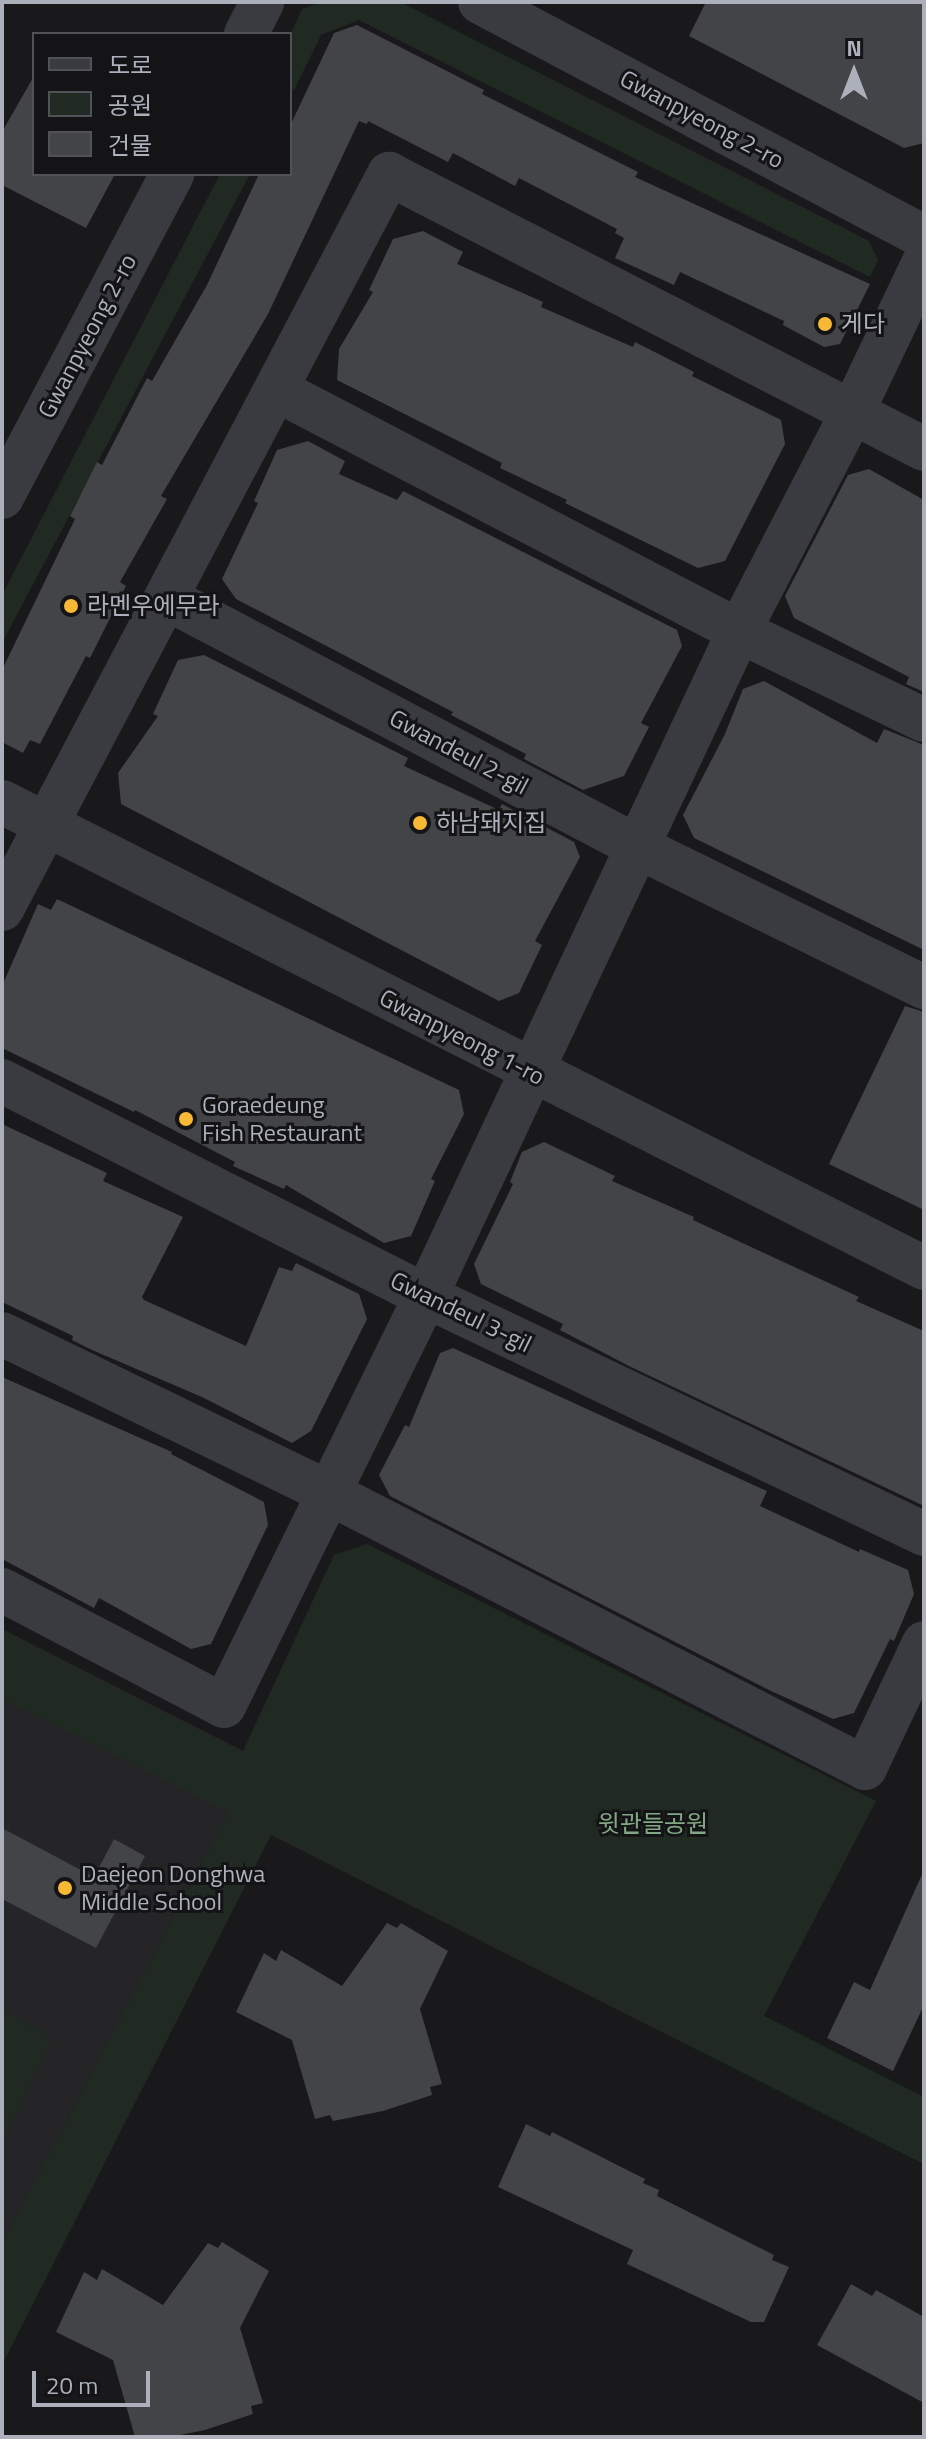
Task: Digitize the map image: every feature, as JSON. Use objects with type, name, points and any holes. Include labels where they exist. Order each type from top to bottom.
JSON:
[{"type":"street","points":[[247,32],[262,2]]},
{"type":"street","name":"Gwanpyeong 2-ro","points":[[480,2],[924,237]]},
{"type":"street","points":[[2,909],[44,823],[168,599],[389,174],[924,449]]},
{"type":"street","name":"Gwanpyeong 2-ro","points":[[2,497],[171,176]]},
{"type":"street","points":[[2,1590],[224,1706],[426,1296],[739,631],[852,413],[924,262]]},
{"type":"street","points":[[277,390],[739,631],[924,720]]},
{"type":"street","name":"Gwandeul 2-gil","points":[[168,599],[636,846],[924,987]]},
{"type":"street","name":"Gwanpyeong 1-ro","points":[[2,802],[530,1072],[924,1268]]},
{"type":"street","name":"Gwandeul 3-gil","points":[[2,1081],[426,1296],[924,1534]]},
{"type":"street","points":[[2,1334],[331,1494],[865,1768],[924,1643]]},
{"type":"shaded area","points":[[2,1699],[228,1813],[2,2243]]},
{"type":"green space","points":[[323,2],[400,2],[869,241],[878,260],[870,277],[359,20],[321,35],[294,90],[291,32],[302,9]]},
{"type":"green space","points":[[219,176],[249,176],[2,643],[2,595]]},
{"type":"green space","name":"윗관들공원","points":[[367,1544],[876,1801],[764,2016],[924,2097],[924,2164],[271,1835],[2,2365],[2,2243],[228,1813],[2,1699],[2,1629],[243,1751],[334,1555]]},
{"type":"green space","points":[[2,2010],[52,2038],[2,2144]]},
{"type":"building","points":[[706,2],[924,2],[924,143],[904,148],[689,36]]},
{"type":"building","points":[[357,25],[484,90],[482,94],[638,172],[635,177],[870,284],[840,344],[824,347],[783,325],[784,321],[680,272],[674,285],[615,258],[624,238],[615,233],[617,229],[519,178],[515,186],[453,153],[448,162],[368,121],[367,124],[359,121],[268,314],[161,496],[167,499],[120,582],[126,586],[90,658],[86,656],[40,744],[30,740],[23,753],[2,742],[2,670],[75,519],[70,516],[97,462],[102,465],[147,378],[152,381],[207,285],[258,176],[292,176],[292,122],[334,33]]},
{"type":"building","points":[[32,80],[32,176],[114,176],[86,228],[2,185],[2,132]]},
{"type":"building","points":[[423,231],[463,252],[457,264],[543,302],[541,307],[633,347],[635,342],[694,372],[692,376],[781,420],[785,444],[725,561],[698,568],[565,503],[567,500],[500,468],[502,463],[337,380],[339,349],[373,292],[369,290],[393,239]]},
{"type":"building","points":[[308,441],[345,461],[339,474],[397,500],[403,491],[677,630],[682,646],[641,723],[649,727],[624,776],[583,790],[524,759],[526,754],[451,715],[453,712],[236,599],[222,579],[258,503],[254,501],[277,450]]},
{"type":"building","points":[[869,469],[924,500],[924,692],[906,684],[909,677],[794,618],[785,596],[848,475]]},
{"type":"building","points":[[204,655],[408,758],[404,766],[499,810],[502,804],[574,842],[580,857],[535,941],[542,945],[519,993],[499,1001],[121,804],[118,773],[158,716],[153,714],[178,660]]},
{"type":"building","points":[[764,681],[877,743],[884,729],[924,745],[924,950],[694,838],[683,815],[725,734],[743,689]]},
{"type":"building","points":[[57,899],[459,1090],[464,1114],[431,1179],[435,1181],[411,1236],[384,1243],[286,1185],[284,1189],[233,1166],[235,1162],[135,1110],[2,1048],[2,986],[38,904],[51,910]]},
{"type":"building","points":[[905,1006],[924,1012],[924,1210],[829,1164]]},
{"type":"building","points":[[2,1124],[107,1173],[103,1181],[183,1217],[142,1297],[144,1300],[246,1346],[279,1267],[292,1271],[296,1263],[359,1294],[367,1319],[311,1431],[292,1443],[202,1397],[92,1350],[72,1340],[73,1336],[2,1302]]},
{"type":"building","points":[[544,1142],[615,1176],[612,1181],[694,1217],[693,1220],[859,1297],[856,1301],[924,1331],[924,1506],[629,1366],[560,1330],[563,1324],[481,1284],[474,1264],[513,1184],[510,1182],[522,1152]]},
{"type":"building","points":[[453,1348],[767,1491],[760,1506],[859,1552],[860,1549],[908,1570],[914,1594],[894,1641],[890,1639],[854,1713],[833,1719],[771,1691],[390,1496],[379,1475],[405,1425],[409,1427],[440,1353]]},
{"type":"building","points":[[2,1377],[172,1452],[264,1502],[268,1525],[211,1644],[191,1649],[99,1598],[94,1608],[2,1559]]},
{"type":"building","name":"Daejeon Donghwa Middle School","points":[[2,1828],[94,1877],[114,1839],[145,1856],[96,1948],[2,1899]]},
{"type":"building","points":[[924,1870],[924,2005],[893,2071],[827,2038],[854,1982],[870,1990]]},
{"type":"building","points":[[387,1923],[397,1928],[401,1923],[448,1951],[420,2009],[442,2084],[430,2087],[432,2095],[383,2111],[333,2121],[330,2115],[315,2119],[292,2040],[236,2012],[264,1953],[276,1961],[281,1950],[342,1986]]},
{"type":"building","points":[[526,2124],[550,2136],[552,2132],[645,2179],[643,2183],[659,2190],[657,2196],[774,2255],[772,2260],[789,2267],[764,2322],[751,2322],[627,2264],[633,2250],[498,2187]]},
{"type":"building","points":[[222,2242],[269,2271],[240,2328],[263,2403],[251,2406],[253,2414],[205,2430],[170,2437],[135,2437],[113,2360],[56,2332],[84,2272],[97,2280],[102,2269],[163,2305],[208,2243],[218,2248]]},
{"type":"building","points":[[851,2284],[872,2296],[876,2290],[924,2317],[924,2403],[817,2345]]},
{"type":"place","name":"게다","points":[[825,324]]},
{"type":"place","name":"라멘우에무라","points":[[71,606]]},
{"type":"place","name":"하남돼지집","points":[[420,823]]},
{"type":"place","name":"Goraedeung Fish Restaurant","points":[[186,1119]]},
{"type":"place","name":"Daejeon Donghwa Middle School","points":[[65,1888]]}]
